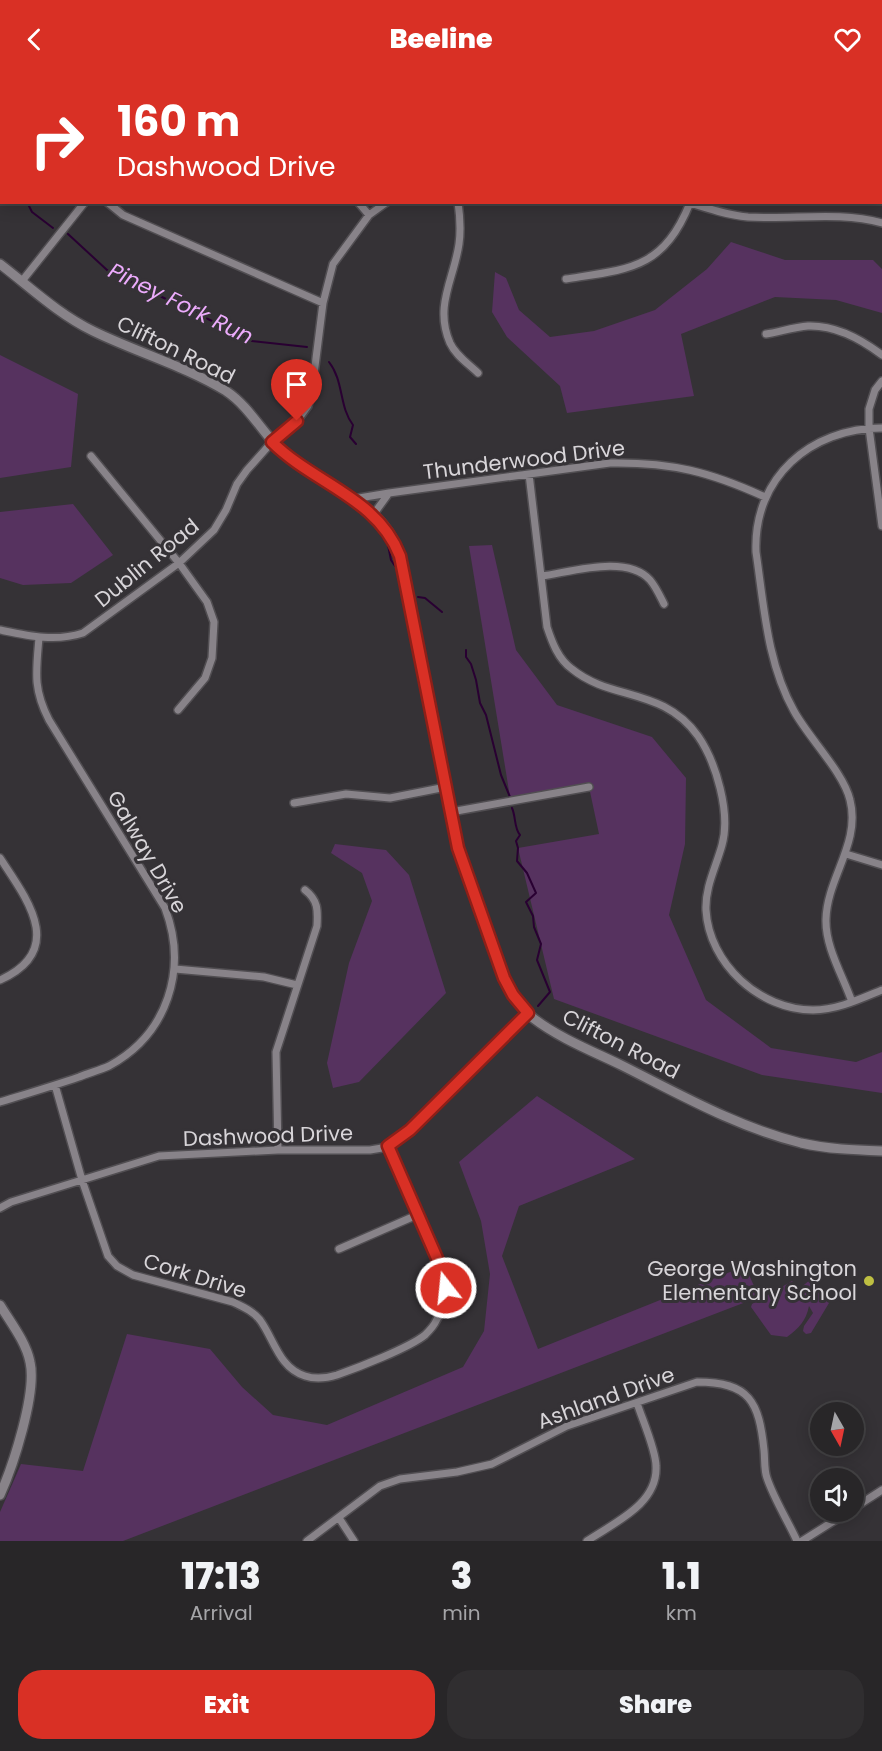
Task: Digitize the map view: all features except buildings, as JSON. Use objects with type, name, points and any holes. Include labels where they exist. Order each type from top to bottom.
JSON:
[{"type":"main road","name":"Clifton Road","points":[[0,264],[68,317],[225,391],[245,407],[272,442],[300,466],[373,515],[389,532],[400,556],[461,861],[504,978],[513,995],[528,1013],[564,1036],[753,1128],[824,1148],[882,1151]]},
{"type":"main road","points":[[0,1305],[25,1347],[30,1361],[32,1389],[10,1472],[0,1495]]},
{"type":"street","points":[[22,281],[83,204]]},
{"type":"street","points":[[109,204],[123,215],[323,303]]},
{"type":"street","points":[[360,204],[369,215]]},
{"type":"street","name":"Dublin Road","points":[[0,630],[39,638],[67,638],[84,633],[179,563],[214,530],[242,477],[272,442],[297,421],[308,406],[315,376],[323,303],[333,264],[369,215],[384,204]]},
{"type":"street","points":[[458,204],[459,244],[444,302],[445,320],[450,343],[457,354],[478,373]]},
{"type":"street","points":[[566,279],[635,267],[655,255],[675,232],[689,204]]},
{"type":"street","points":[[695,204],[717,212],[747,217],[847,218],[882,223]]},
{"type":"street","points":[[766,334],[808,326],[830,328],[850,335],[882,355]]},
{"type":"street","points":[[882,381],[875,390],[869,409],[869,428],[882,526]]},
{"type":"street","points":[[852,1002],[828,939],[826,920],[828,902],[846,854],[853,815],[850,798],[844,784],[794,711],[778,678],[769,643],[755,544],[765,497],[777,477],[790,462],[811,445],[836,435],[869,428],[882,428]]},
{"type":"street","points":[[91,456],[179,563],[207,602],[214,622],[212,658],[205,678],[178,710]]},
{"type":"street","name":"Thunderwood Drive","points":[[352,499],[610,463],[675,466],[738,484],[765,497]]},
{"type":"street","points":[[529,474],[547,627],[552,641],[570,669],[598,683],[656,701],[687,723],[706,750],[713,766],[723,807],[724,825],[723,842],[707,894],[706,912],[710,931],[729,968],[757,993],[773,1002],[792,1008],[830,1009],[882,990]]},
{"type":"street","points":[[373,515],[389,493]]},
{"type":"street","points":[[542,576],[613,566],[627,567],[640,572],[649,579],[664,604]]},
{"type":"street","name":"Galway Drive","points":[[0,1102],[107,1067],[127,1055],[144,1040],[156,1024],[172,988],[175,969],[173,928],[165,908],[40,703],[36,687],[39,638]]},
{"type":"street","points":[[294,802],[346,794],[390,798],[446,787]]},
{"type":"street","points":[[451,812],[589,787]]},
{"type":"street","points":[[846,854],[882,865]]},
{"type":"street","points":[[0,858],[30,904],[35,916],[37,932],[35,945],[28,959],[17,971],[0,980]]},
{"type":"street","points":[[278,1150],[276,1052],[316,926],[318,910],[314,897],[305,890]]},
{"type":"street","points":[[175,969],[264,977],[297,985]]},
{"type":"street","name":"Dashwood Drive","points":[[0,1208],[82,1179],[159,1156],[278,1150],[370,1150],[388,1146],[410,1130],[528,1013]]},
{"type":"street","name":"Cork Drive","points":[[56,1085],[82,1179],[108,1256],[117,1266],[133,1275],[233,1302],[249,1309],[260,1320],[282,1358],[292,1370],[306,1377],[335,1376],[413,1343],[426,1334],[436,1321],[443,1306],[446,1288],[443,1272],[388,1146]]},
{"type":"street","points":[[339,1249],[417,1215]]},
{"type":"street","name":"Ashland Drive","points":[[307,1541],[380,1486],[400,1479],[457,1472],[492,1464],[567,1426],[697,1382],[716,1382],[738,1389],[754,1405],[761,1422],[767,1477],[800,1541]]},
{"type":"street","points":[[587,1541],[644,1502],[655,1484],[656,1464],[637,1403]]},
{"type":"street","points":[[864,1502],[882,1490]]},
{"type":"street","points":[[339,1518],[354,1541]]},
{"type":"street","points":[[800,1541],[831,1522]]},
{"type":"shaded area","points":[[731,242],[785,260],[873,260],[882,269],[882,313],[836,300],[775,297],[681,334],[694,396],[567,413],[560,386],[507,337],[492,312],[495,272],[506,278],[519,310],[550,337],[594,331],[655,310],[707,269]]},
{"type":"shaded area","points":[[0,355],[78,394],[71,467],[0,478]]},
{"type":"shaded area","points":[[73,504],[113,555],[71,583],[23,585],[0,578],[0,512]]},
{"type":"shaded area","points":[[492,545],[516,650],[557,705],[652,737],[686,778],[685,844],[669,915],[706,1000],[771,1048],[856,1062],[882,1052],[882,1093],[762,1075],[554,999],[518,848],[599,834],[589,787],[510,797],[469,546]]},
{"type":"shaded area","points":[[335,844],[386,850],[409,875],[446,993],[359,1082],[333,1088],[327,1063],[349,963],[372,901],[362,873],[331,853]]},
{"type":"shaded area","points":[[537,1096],[635,1159],[519,1206],[502,1256],[538,1349],[745,1266],[759,1297],[123,1541],[0,1541],[0,1512],[21,1464],[83,1471],[127,1334],[210,1349],[242,1387],[273,1415],[327,1425],[463,1367],[484,1331],[490,1274],[481,1221],[459,1162]]},
{"type":"shaded area","points":[[811,1279],[829,1303],[811,1333],[806,1334],[803,1331],[813,1313],[809,1306],[801,1324],[787,1337],[771,1335],[751,1307],[752,1304],[792,1281],[799,1289]]},
{"type":"waterway","name":"Piney Fork Run","points":[[28,204],[32,212],[53,228]]},
{"type":"waterway","name":"Piney Fork Run","points":[[68,234],[107,270],[166,299],[179,302],[252,341],[307,347]]},
{"type":"waterway","name":"Piney Fork Run","points":[[329,362],[334,369],[345,410],[353,425],[350,437],[356,444]]},
{"type":"waterway","name":"Piney Fork Run","points":[[371,519],[388,545],[391,560],[395,566]]},
{"type":"waterway","name":"Piney Fork Run","points":[[418,597],[425,598],[442,612]]},
{"type":"waterway","name":"Piney Fork Run","points":[[466,650],[466,657],[476,680],[480,703],[486,715],[501,775],[510,797]]},
{"type":"waterway","points":[[512,808],[520,835],[516,841],[517,861],[527,873],[536,893],[526,902],[533,916],[534,927],[541,944],[537,960],[550,992],[538,1006]]},
{"type":"place","name":"George Washington Elementary School","points":[[869,1281]]},
{"type":"route","points":[[297,421],[272,442],[294,462],[373,515],[389,532],[400,556],[461,861],[504,978],[513,995],[528,1013],[410,1130],[388,1146],[443,1272],[446,1288]]}]
